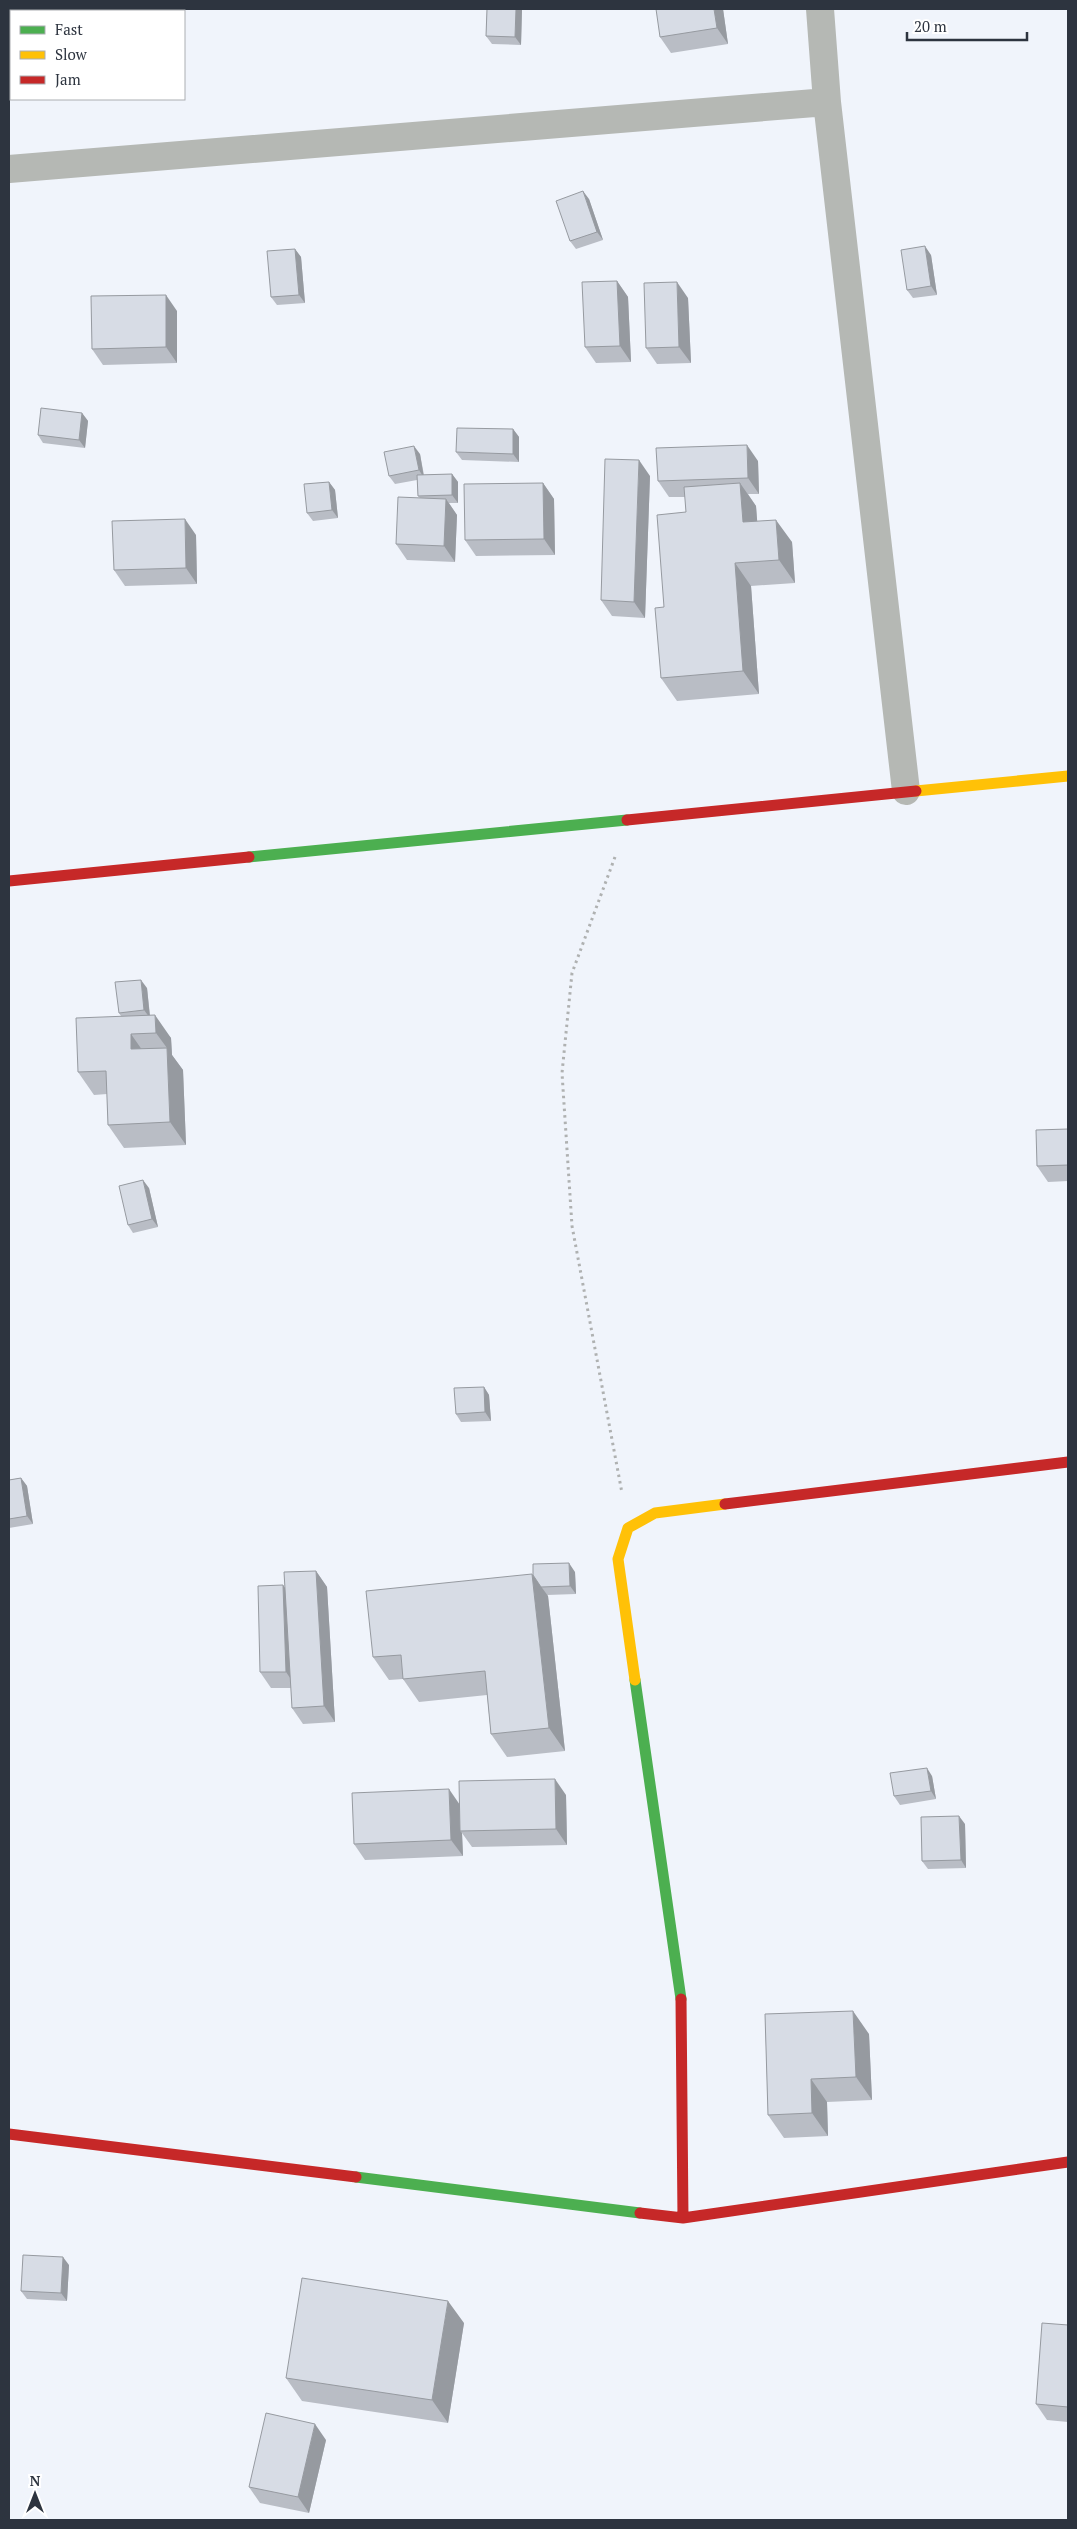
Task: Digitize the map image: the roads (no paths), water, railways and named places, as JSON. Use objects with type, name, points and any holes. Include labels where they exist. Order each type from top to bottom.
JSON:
[{"type":"street","points":[[820,9],[827,102],[906,791]]},
{"type":"street","points":[[9,169],[827,102]]},
{"type":"street","points":[[9,881],[1068,776]]},
{"type":"street","points":[[683,2218],[682,2006],[618,1559],[628,1528],[655,1513],[1068,1462]]},
{"type":"street","points":[[9,2134],[683,2218],[1068,2162]]}]
